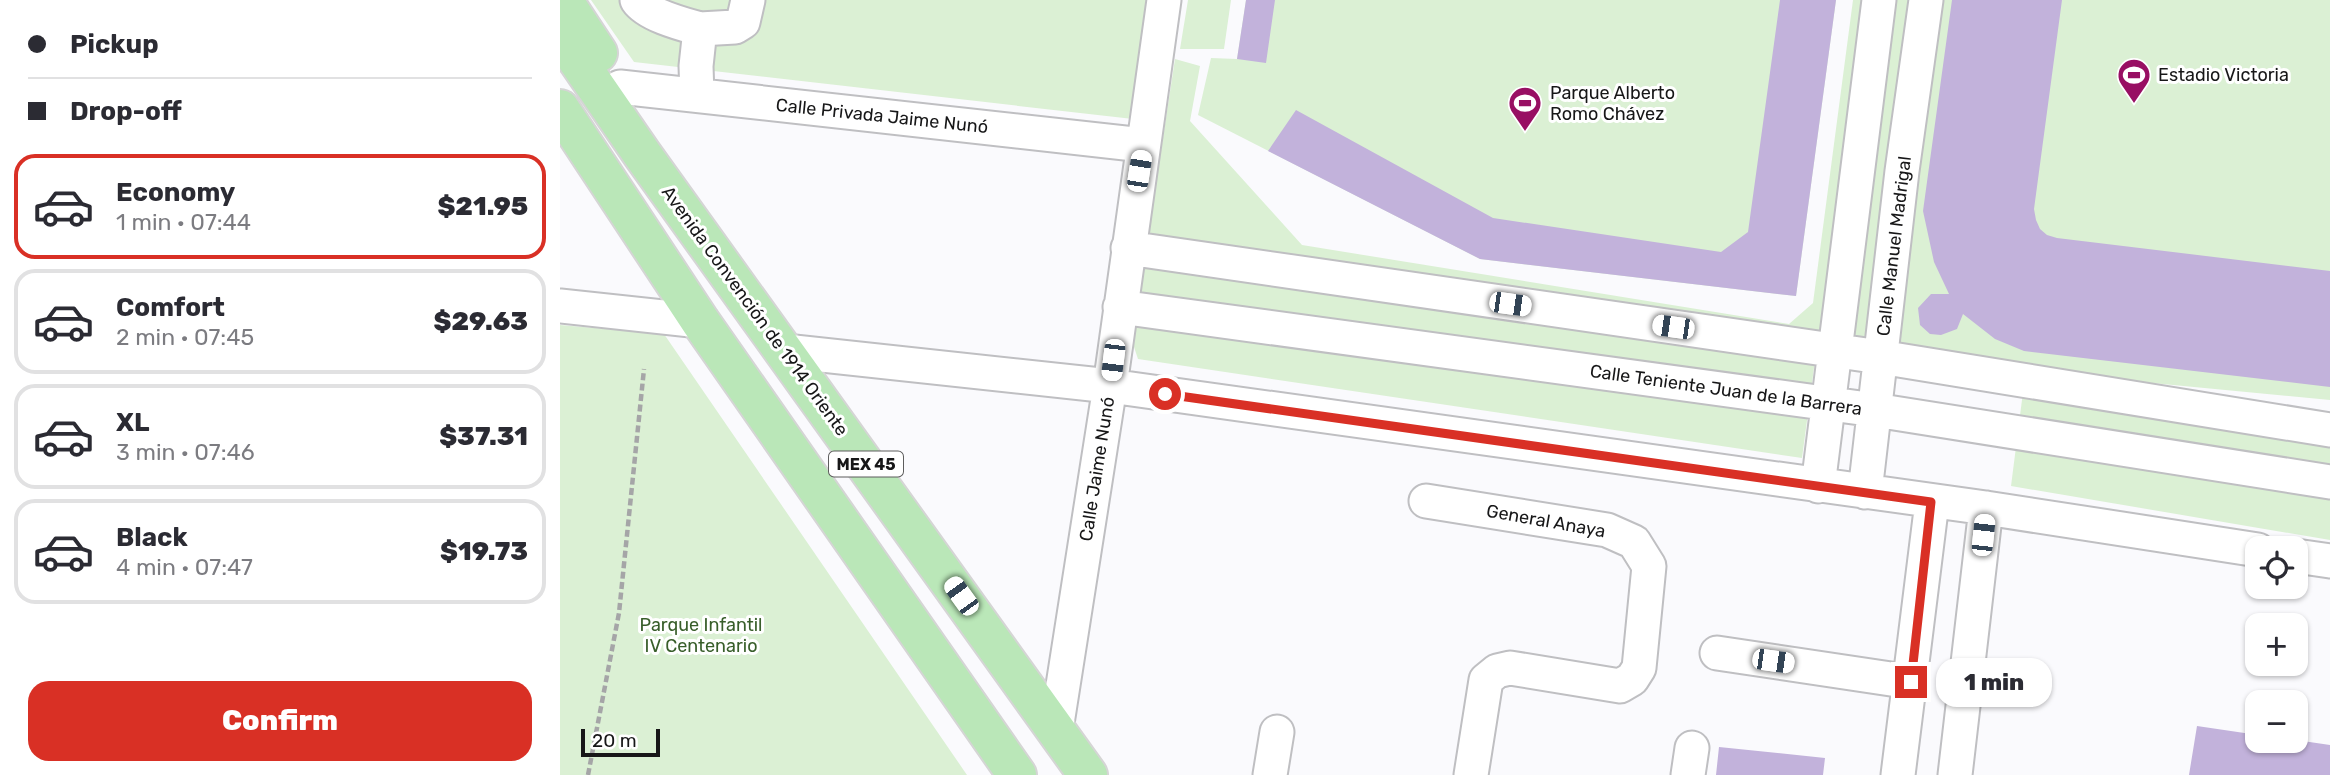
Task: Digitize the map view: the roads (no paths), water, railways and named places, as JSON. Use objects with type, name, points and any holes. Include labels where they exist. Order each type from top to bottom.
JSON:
[{"type":"main road","name":"Avenida Convención de 1914 Oriente","points":[[563,0],[620,87],[632,114],[642,154]]},
{"type":"main road","name":"Avenida Convención de 1914 Oriente","points":[[560,35],[642,154],[1088,775]]},
{"type":"main road","name":"MEX 45","points":[[560,109],[700,321],[1017,775]]},
{"type":"main road","points":[[560,158],[575,169],[611,184]]},
{"type":"street","points":[[637,0],[641,7],[700,29],[740,25],[748,0]]},
{"type":"street","name":"Calle Jaime Nunó","points":[[1056,730],[1110,386],[1164,0]]},
{"type":"street","points":[[1818,486],[1879,0]]},
{"type":"street","name":"Calle Manuel Madrigal","points":[[1865,492],[1901,182],[1926,0]]},
{"type":"street","points":[[697,95],[696,66],[700,29]]},
{"type":"street","name":"Calle Privada Jaime Nunó","points":[[620,87],[1143,145]]},
{"type":"street","points":[[1128,248],[1881,357],[2330,430]]},
{"type":"street","points":[[560,306],[700,321]]},
{"type":"street","name":"Calle Teniente Juan de la Barrera","points":[[1120,307],[1875,410],[2330,482]]},
{"type":"street","points":[[785,351],[1110,386],[1986,508],[2245,548]]},
{"type":"street","name":"General Anaya","points":[[1426,501],[1607,530],[1634,542],[1649,566],[1639,668],[1632,679],[1620,686],[1510,668],[1497,671],[1486,680],[1471,775]]},
{"type":"street","points":[[1898,775],[1931,502]]},
{"type":"street","points":[[1955,775],[1986,508]]},
{"type":"street","points":[[2308,557],[2330,561]]},
{"type":"street","points":[[1717,653],[1911,682]]},
{"type":"street","points":[[1270,775],[1277,732]]},
{"type":"place","name":"Estadio Victoria","points":[[2134,105]]},
{"type":"place","name":"Parque Alberto Romo Chávez","points":[[1525,133]]},
{"type":"park label","name":"Parque Infantil IV Centenario","points":[[701,635]]}]
